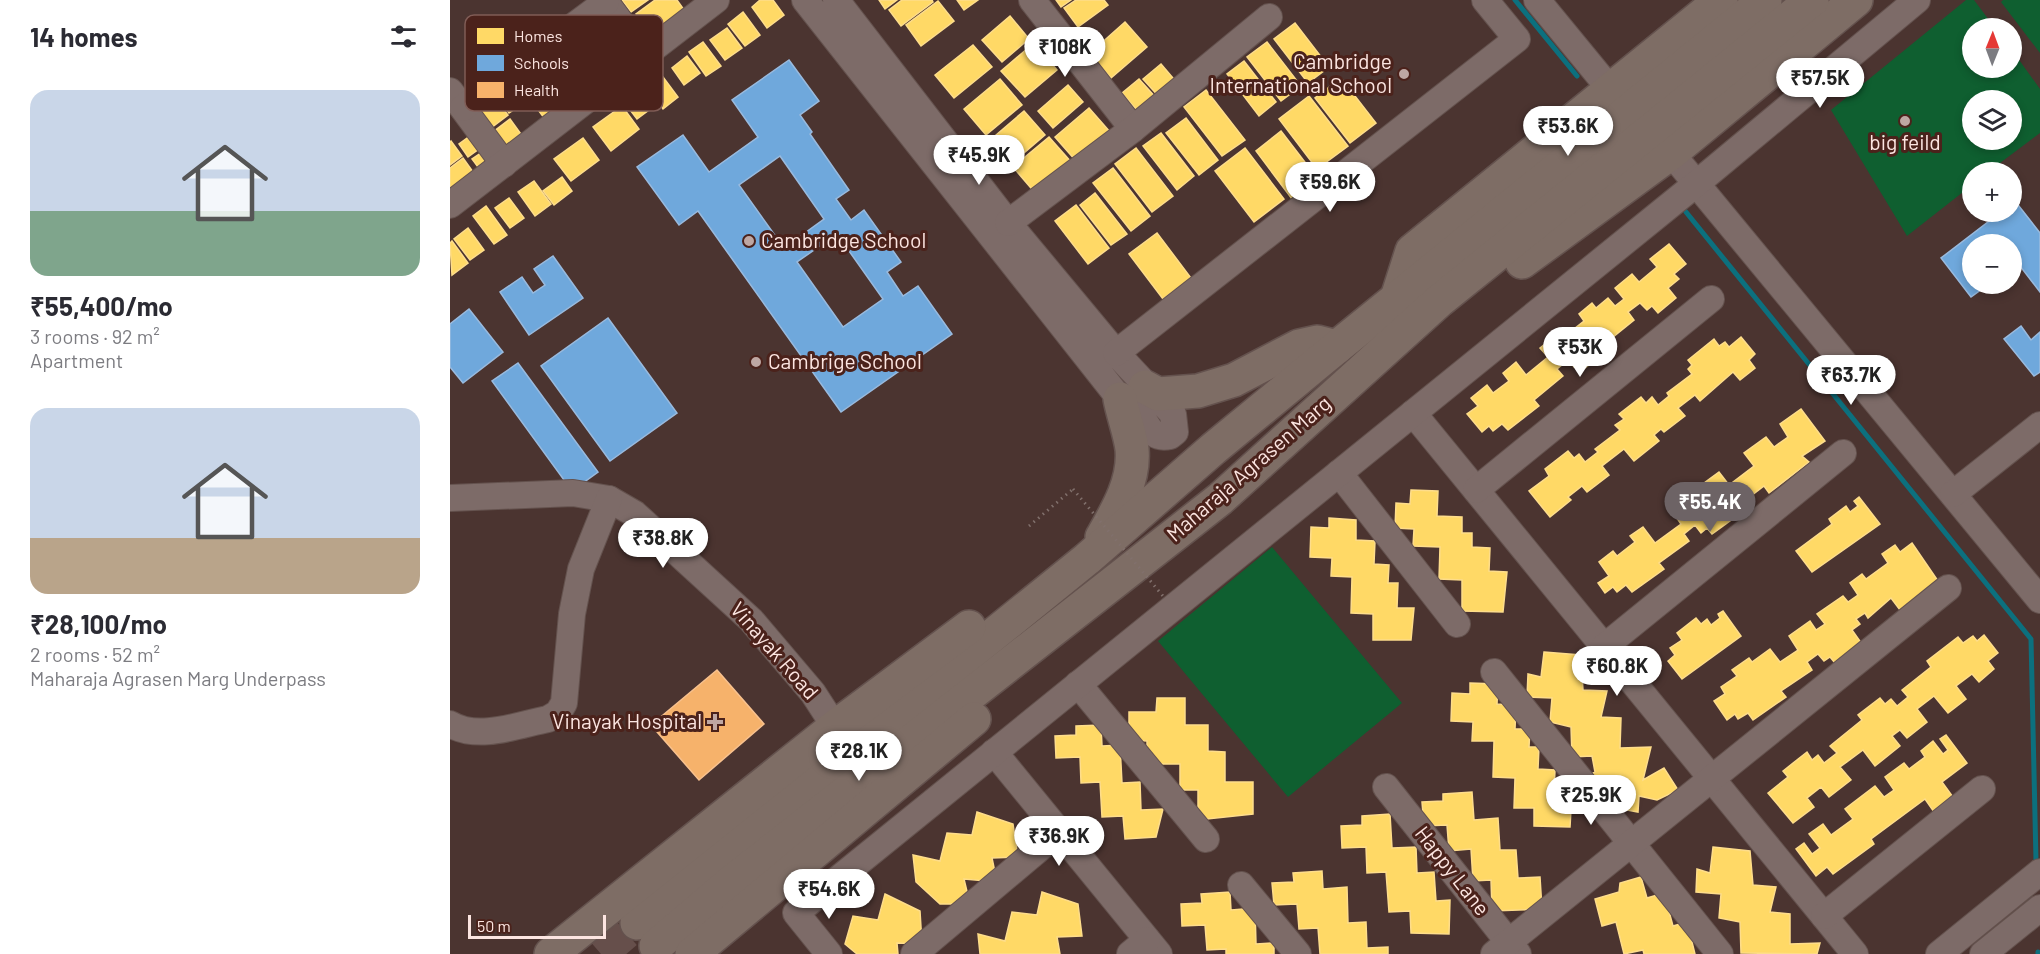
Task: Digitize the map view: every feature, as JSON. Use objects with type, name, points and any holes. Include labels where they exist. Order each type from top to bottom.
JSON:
[{"type":"main road","points":[[1396,301],[1412,251],[1721,0]]},
{"type":"main road","points":[[1523,216],[1765,0]]},
{"type":"main road","points":[[1523,216],[1812,0]]},
{"type":"main road","points":[[1440,301],[1499,278],[1671,153],[1856,0]]},
{"type":"main road","name":"Maharaja Agrasen Marg","points":[[1523,216],[1440,301],[1220,500],[730,883],[647,935],[1213,449],[1337,347],[1396,301],[1523,216]]},
{"type":"main road","points":[[551,954],[835,727],[995,607],[1091,555],[1116,511],[1130,474],[1132,393],[1198,391],[1234,380],[1299,346],[1317,342],[1337,347]]},
{"type":"main road","points":[[692,954],[1018,683],[1052,631]]},
{"type":"street","points":[[663,41],[716,0]]},
{"type":"street","points":[[805,0],[1132,393]]},
{"type":"street","points":[[836,0],[1008,224],[1116,353],[1132,393]]},
{"type":"street","points":[[1032,0],[1133,129]]},
{"type":"street","points":[[1116,353],[1516,39],[1485,0]]},
{"type":"street","points":[[829,954],[796,913],[1696,184],[1917,0]]},
{"type":"street","points":[[584,15],[605,1],[615,15]]},
{"type":"street","points":[[1549,4],[1610,89]]},
{"type":"street","points":[[1008,224],[1133,129],[1269,16]]},
{"type":"street","points":[[456,100],[504,164]]},
{"type":"street","points":[[452,200],[504,164],[573,111]]},
{"type":"street","points":[[1671,153],[2040,600]]},
{"type":"street","points":[[1476,490],[1711,299]]},
{"type":"street","points":[[1413,413],[1855,954]]},
{"type":"street","points":[[1953,494],[2040,425]]},
{"type":"street","points":[[1604,647],[1844,453]]},
{"type":"street","points":[[1339,472],[1457,624]]},
{"type":"street","name":"Vinayak Road","points":[[450,498],[573,493],[609,499],[635,514],[751,620],[813,693],[835,727]]},
{"type":"street","points":[[450,724],[461,730],[477,732],[548,719],[558,713],[564,703],[572,614],[581,569],[609,499]]},
{"type":"street","points":[[1507,950],[1632,843],[1948,588]]},
{"type":"street","points":[[1494,672],[1720,954]]},
{"type":"street","points":[[1078,684],[1206,839]]},
{"type":"street","points":[[994,752],[1059,832],[1145,949]]},
{"type":"street","name":"Happy Lane","points":[[1386,788],[1507,950]]},
{"type":"street","points":[[1824,916],[1982,789]]},
{"type":"street","points":[[914,954],[1059,832]]},
{"type":"street","points":[[1939,954],[2040,872]]},
{"type":"street","points":[[1241,885],[1298,954]]},
{"type":"street","points":[[1983,954],[2040,908]]},
{"type":"path","points":[[1029,526],[1073,489],[1163,596]]},
{"type":"green space","name":"big feild","points":[[1966,0],[1974,0],[1988,18],[1962,18],[1962,78],[2022,78],[2022,64],[2040,89],[2040,133],[2022,146],[2022,90],[1962,90],[1962,150],[2017,150],[2001,162],[1962,162],[1962,193],[1907,236],[1831,110]]},
{"type":"green space","points":[[2003,0],[2040,0],[2040,53],[2022,29],[2022,18],[2013,18],[2001,2]]},
{"type":"green space","points":[[1272,547],[1402,703],[1288,797],[1158,641]]},
{"type":"building: Homes","points":[[622,0],[648,0],[631,12]]},
{"type":"building: Homes","points":[[655,0],[677,0],[687,14],[663,31],[663,15],[636,14]]},
{"type":"building: Homes","points":[[760,0],[773,0],[784,15],[767,28],[752,7]]},
{"type":"building: Homes","points":[[879,0],[897,0],[885,9]]},
{"type":"building: Homes","points":[[902,0],[932,0],[933,2],[901,26],[889,10]]},
{"type":"building: Homes","points":[[957,0],[978,0],[964,10]]},
{"type":"building: Homes","points":[[1056,0],[1071,0],[1061,7]]},
{"type":"building: Homes","points":[[1076,0],[1104,0],[1108,5],[1078,27],[1064,8]]},
{"type":"building: Homes","points":[[938,1],[954,21],[921,46],[906,25]]},
{"type":"building: Homes","points":[[743,12],[760,35],[745,46],[728,24]]},
{"type":"building: Homes","points":[[1010,16],[1029,39],[1002,62],[982,40]]},
{"type":"building: Homes","points":[[1125,22],[1147,47],[1111,78],[1089,54]]},
{"type":"building: Homes","points":[[1295,23],[1329,67],[1308,83],[1274,39]]},
{"type":"building: Homes","points":[[727,28],[742,48],[725,60],[710,40]]},
{"type":"building: Homes","points":[[703,42],[721,66],[706,76],[689,52]]},
{"type":"building: Homes","points":[[1267,42],[1301,86],[1281,101],[1247,57]]},
{"type":"building: Homes","points":[[1034,43],[1057,70],[1025,97],[1001,71]]},
{"type":"building: Homes","points":[[973,45],[992,67],[954,98],[935,75]]},
{"type":"building: Homes","points":[[687,56],[700,73],[684,85],[672,68]]},
{"type":"building: Homes","points":[[1244,61],[1276,102],[1259,116],[1227,74]]},
{"type":"building: Homes","points":[[1161,64],[1178,84],[1161,99],[1143,79]]},
{"type":"building: Homes","points":[[663,77],[678,97],[663,109]]},
{"type":"building: Homes","points":[[1341,78],[1376,123],[1350,143],[1315,98]]},
{"type":"building: Homes","points":[[1000,79],[1022,105],[986,135],[964,109]]},
{"type":"building: Homes","points":[[1139,79],[1158,100],[1141,115],[1122,93]]},
{"type":"building: Homes","points":[[1068,85],[1083,102],[1053,128],[1038,111]]},
{"type":"building: Homes","points":[[1206,90],[1245,140],[1222,156],[1184,107]]},
{"type":"building: Homes","points":[[1309,96],[1348,146],[1317,169],[1279,119]]},
{"type":"building: Homes","points":[[1089,108],[1110,132],[1076,161],[1055,137]]},
{"type":"building: Homes","points":[[478,111],[505,111],[508,115],[491,128]]},
{"type":"building: Homes","points":[[539,111],[561,111],[547,122]]},
{"type":"building: Homes","points":[[615,111],[626,111],[639,129],[611,151],[593,127]]},
{"type":"building: Homes","points":[[631,111],[648,111],[637,119]]},
{"type":"building: Homes","points":[[1024,111],[1045,135],[1010,165],[989,141]]},
{"type":"building: Homes","points":[[1186,118],[1218,160],[1199,175],[1166,133]]},
{"type":"building: Homes","points":[[510,119],[526,141],[509,153],[493,132]]},
{"type":"building: Homes","points":[[1281,131],[1318,179],[1292,199],[1256,151]]},
{"type":"building: Homes","points":[[474,133],[483,146],[468,157],[459,144]]},
{"type":"building: Homes","points":[[1161,133],[1194,176],[1177,190],[1143,146]]},
{"type":"building: Homes","points":[[1049,137],[1072,163],[1036,194],[1013,167]]},
{"type":"building: Homes","points":[[583,138],[599,160],[571,181],[554,159]]},
{"type":"building: Homes","points":[[450,142],[462,156],[450,165]]},
{"type":"building: Homes","points":[[490,147],[484,175],[472,159]]},
{"type":"building: Homes","points":[[1136,148],[1173,196],[1152,212],[1115,164]]},
{"type":"building: Homes","points":[[1245,148],[1284,199],[1254,222],[1215,171]]},
{"type":"building: Homes","points":[[463,158],[478,179],[450,189],[450,168]]},
{"type":"building: Homes","points":[[1113,168],[1150,216],[1131,231],[1093,183]]},
{"type":"building: Homes","points":[[562,177],[572,191],[554,205],[543,191]]},
{"type":"building: Homes","points":[[534,181],[551,204],[535,216],[518,192]]},
{"type":"building: Homes","points":[[1095,193],[1127,234],[1111,245],[1080,205]]},
{"type":"building: Homes","points":[[509,198],[524,218],[510,228],[495,208]]},
{"type":"building: Homes","points":[[1076,205],[1109,248],[1088,264],[1055,221]]},
{"type":"building: Homes","points":[[486,206],[507,235],[494,244],[473,216]]},
{"type":"building: Homes","points":[[468,228],[484,250],[470,260],[454,239]]},
{"type":"building: Homes","points":[[1157,233],[1191,278],[1163,299],[1129,254]]},
{"type":"building: Homes","points":[[452,241],[468,263],[452,275],[450,243]]},
{"type":"building: Homes","points":[[1669,244],[1686,264],[1674,274],[1679,279],[1668,288],[1676,298],[1658,313],[1652,306],[1647,310],[1640,303],[1628,312],[1634,320],[1602,346],[1607,351],[1585,368],[1580,362],[1574,367],[1568,360],[1557,369],[1563,376],[1534,400],[1539,406],[1508,430],[1502,424],[1493,431],[1489,426],[1482,432],[1467,414],[1478,406],[1471,398],[1487,385],[1493,393],[1509,381],[1503,373],[1516,362],[1526,375],[1548,357],[1540,348],[1557,334],[1561,339],[1584,321],[1579,314],[1592,303],[1596,308],[1608,298],[1615,306],[1624,299],[1615,288],[1632,274],[1639,282],[1657,267],[1650,259]]},
{"type":"building: Homes","points":[[1741,337],[1755,354],[1749,360],[1755,368],[1740,380],[1733,372],[1700,401],[1695,395],[1678,408],[1685,416],[1664,432],[1661,429],[1654,435],[1659,441],[1634,461],[1624,449],[1602,466],[1609,475],[1587,492],[1582,486],[1568,497],[1571,500],[1550,517],[1529,491],[1549,476],[1545,469],[1568,451],[1574,458],[1579,454],[1585,462],[1598,452],[1595,449],[1620,430],[1615,425],[1624,419],[1619,414],[1641,397],[1646,403],[1652,397],[1658,405],[1669,396],[1667,393],[1692,374],[1688,369],[1692,365],[1688,360],[1714,339],[1719,346],[1725,342],[1729,347]]},
{"type":"building: Homes","points":[[1801,409],[1825,441],[1802,456],[1809,462],[1769,493],[1764,486],[1730,512],[1734,518],[1712,534],[1707,528],[1701,533],[1695,525],[1684,534],[1689,541],[1659,563],[1664,569],[1632,592],[1626,585],[1617,592],[1613,587],[1605,593],[1598,583],[1609,576],[1599,562],[1613,551],[1617,556],[1635,542],[1630,536],[1643,527],[1655,543],[1681,524],[1670,508],[1686,497],[1690,503],[1701,495],[1696,489],[1719,472],[1729,485],[1754,466],[1744,453],[1766,437],[1774,447],[1788,437],[1780,424]]},
{"type":"building: Homes","points":[[1411,490],[1438,491],[1437,516],[1462,517],[1462,533],[1472,533],[1472,547],[1490,548],[1489,571],[1507,572],[1503,612],[1462,611],[1462,580],[1439,579],[1440,547],[1413,546],[1414,529],[1395,528],[1396,503],[1410,504]]},
{"type":"building: Homes","points":[[1859,497],[1880,524],[1812,572],[1796,551],[1832,524],[1829,519],[1846,506],[1850,512],[1858,506],[1854,501]]},
{"type":"building: Homes","points":[[1329,518],[1356,520],[1356,540],[1375,541],[1374,564],[1389,565],[1388,583],[1398,583],[1397,608],[1414,608],[1411,640],[1373,640],[1373,614],[1351,613],[1352,577],[1331,576],[1332,558],[1310,557],[1311,527],[1329,528]]},
{"type":"building: Homes","points":[[1912,543],[1938,581],[1910,612],[1906,605],[1900,610],[1891,598],[1868,618],[1865,613],[1856,619],[1860,624],[1852,630],[1862,644],[1835,663],[1830,657],[1824,661],[1818,654],[1807,662],[1812,670],[1781,691],[1786,697],[1753,720],[1748,713],[1738,719],[1735,714],[1727,720],[1714,701],[1725,694],[1721,687],[1737,676],[1732,670],[1749,658],[1752,662],[1770,649],[1780,662],[1798,650],[1789,636],[1810,621],[1816,630],[1825,624],[1817,614],[1843,596],[1848,602],[1858,595],[1850,583],[1862,574],[1866,579],[1888,563],[1882,554],[1895,545],[1900,552]]},
{"type":"building: Homes","points":[[1723,611],[1741,636],[1682,679],[1668,661],[1675,655],[1670,648],[1682,640],[1677,633],[1696,618],[1701,624],[1707,619],[1711,625],[1720,618],[1718,614]]},
{"type":"building: Homes","points":[[1984,635],[1998,653],[1988,661],[1994,669],[1979,682],[1972,674],[1956,686],[1966,699],[1948,713],[1934,696],[1917,709],[1927,722],[1907,738],[1900,730],[1892,736],[1900,746],[1875,766],[1863,750],[1840,767],[1851,780],[1829,797],[1821,787],[1807,798],[1814,807],[1793,823],[1768,793],[1788,777],[1783,771],[1807,752],[1812,760],[1818,755],[1824,763],[1837,753],[1830,746],[1862,720],[1858,715],[1880,698],[1885,704],[1891,699],[1897,706],[1908,697],[1902,690],[1931,667],[1927,661],[1958,637],[1963,643],[1973,636],[1977,641]]},
{"type":"building: Homes","points":[[1544,652],[1581,655],[1583,690],[1607,691],[1601,717],[1621,718],[1620,748],[1651,747],[1643,780],[1664,768],[1678,790],[1657,800],[1639,796],[1638,812],[1617,808],[1612,784],[1597,792],[1588,776],[1595,772],[1592,756],[1572,757],[1571,727],[1550,722],[1552,698],[1527,697],[1528,674],[1541,677]]},
{"type":"building: Homes","points":[[1470,683],[1498,684],[1497,704],[1516,705],[1515,729],[1530,729],[1529,747],[1539,747],[1538,769],[1555,770],[1554,793],[1572,793],[1570,827],[1534,826],[1534,808],[1514,808],[1515,778],[1493,777],[1494,741],[1472,741],[1473,722],[1451,721],[1452,693],[1470,694]]},
{"type":"building: Homes","points":[[1157,698],[1185,698],[1185,725],[1208,725],[1208,751],[1225,752],[1225,782],[1253,782],[1253,814],[1198,820],[1198,790],[1180,790],[1180,764],[1147,764],[1147,741],[1129,740],[1129,712],[1156,712]]},
{"type":"building: Homes","points":[[1101,725],[1102,746],[1120,745],[1122,783],[1140,782],[1141,810],[1163,809],[1156,837],[1125,839],[1123,816],[1102,817],[1100,782],[1081,783],[1080,757],[1056,758],[1055,736],[1076,735],[1076,726]]},
{"type":"building: Homes","points":[[1946,735],[1967,763],[1942,782],[1953,797],[1934,812],[1925,799],[1871,839],[1874,844],[1833,874],[1827,867],[1816,876],[1796,849],[1804,843],[1812,854],[1820,848],[1809,834],[1823,824],[1831,835],[1853,819],[1845,809],[1875,786],[1884,797],[1894,790],[1885,777],[1904,763],[1909,769],[1925,757],[1921,751],[1933,741],[1943,754],[1948,750],[1940,739]]},
{"type":"building: Homes","points":[[1472,792],[1474,820],[1498,818],[1500,850],[1516,850],[1518,878],[1540,877],[1542,909],[1492,911],[1491,880],[1473,881],[1471,849],[1449,851],[1447,825],[1424,826],[1422,802],[1443,801],[1443,794]]},
{"type":"building: Homes","points":[[977,812],[1013,824],[1018,857],[992,858],[997,882],[964,879],[970,904],[940,904],[916,882],[913,855],[940,861],[947,833],[972,835]]},
{"type":"building: Homes","points":[[1390,814],[1392,848],[1416,847],[1417,873],[1434,872],[1436,901],[1450,900],[1449,934],[1411,933],[1410,911],[1389,912],[1386,872],[1367,873],[1366,847],[1342,848],[1341,826],[1362,825],[1362,816]]},
{"type":"building: Homes","points":[[1713,847],[1750,851],[1753,885],[1776,887],[1770,912],[1790,914],[1790,944],[1820,943],[1817,954],[1741,953],[1740,922],[1719,918],[1721,894],[1696,892],[1697,869],[1710,873]]},
{"type":"building: Homes","points":[[1322,871],[1323,889],[1347,887],[1348,923],[1366,922],[1367,948],[1388,947],[1388,954],[1320,954],[1318,928],[1299,929],[1297,904],[1274,905],[1272,883],[1294,882],[1293,873]]},
{"type":"building: Homes","points":[[1641,877],[1647,898],[1664,893],[1673,926],[1687,922],[1695,954],[1644,954],[1643,950],[1624,954],[1616,922],[1602,926],[1595,899],[1619,892],[1620,883]]},
{"type":"building: Homes","points":[[1042,892],[1078,904],[1082,936],[1057,937],[1060,954],[980,954],[978,934],[1005,941],[1012,912],[1037,915]]},
{"type":"building: Homes","points":[[1230,892],[1231,910],[1255,908],[1256,944],[1274,943],[1274,954],[1226,954],[1226,949],[1207,950],[1205,925],[1182,926],[1181,904],[1202,903],[1201,894]]},
{"type":"building: Homes","points":[[885,894],[920,911],[922,944],[897,943],[898,954],[857,954],[845,944],[853,916],[878,920]]},
{"type":"building: Schools","name":"Cambridge School","points":[[789,60],[819,101],[800,115],[812,132],[810,134],[849,190],[836,199],[851,220],[864,210],[901,262],[887,272],[903,296],[918,286],[952,334],[841,412],[698,211],[679,225],[637,167],[683,135],[709,172],[758,137],[732,100]],"holes":[[[780,156],[824,219],[784,248],[739,185]],[[837,234],[883,299],[843,327],[797,262]]]},
{"type":"building: Schools","points":[[2022,210],[2040,233],[2040,292],[2022,269],[2022,234],[1972,234],[1988,222],[2022,222]]},
{"type":"building: Schools","points":[[1962,242],[1962,285],[1941,258]]},
{"type":"building: Schools","points":[[553,256],[583,298],[529,335],[500,292],[522,277],[533,293],[545,285],[534,269]]},
{"type":"building: Schools","points":[[469,309],[503,352],[463,383],[450,367],[450,324]]},
{"type":"building: Schools","points":[[608,318],[677,413],[610,461],[541,366]]},
{"type":"building: Schools","points":[[2021,326],[2031,340],[2040,332],[2040,372],[2034,376],[2004,339]]},
{"type":"building: Schools","points":[[518,363],[598,472],[572,491],[492,381]]},
{"type":"building: Health","points":[[717,670],[764,724],[699,780],[651,725]]},
{"type":"waterway","points":[[1515,0],[1577,76]]},
{"type":"waterway","points":[[1686,212],[2031,639],[2036,861]]},
{"type":"tunnel","points":[[601,954],[637,923]]},
{"type":"place","name":"Cambridge International School","points":[[1404,74]]},
{"type":"place","name":"big feild","points":[[1905,121]]},
{"type":"place","name":"Cambridge School","points":[[749,241]]},
{"type":"place","name":"Cambrige School","points":[[756,362]]},
{"type":"place","name":"Vinayak Hospital","points":[[715,722]]}]
